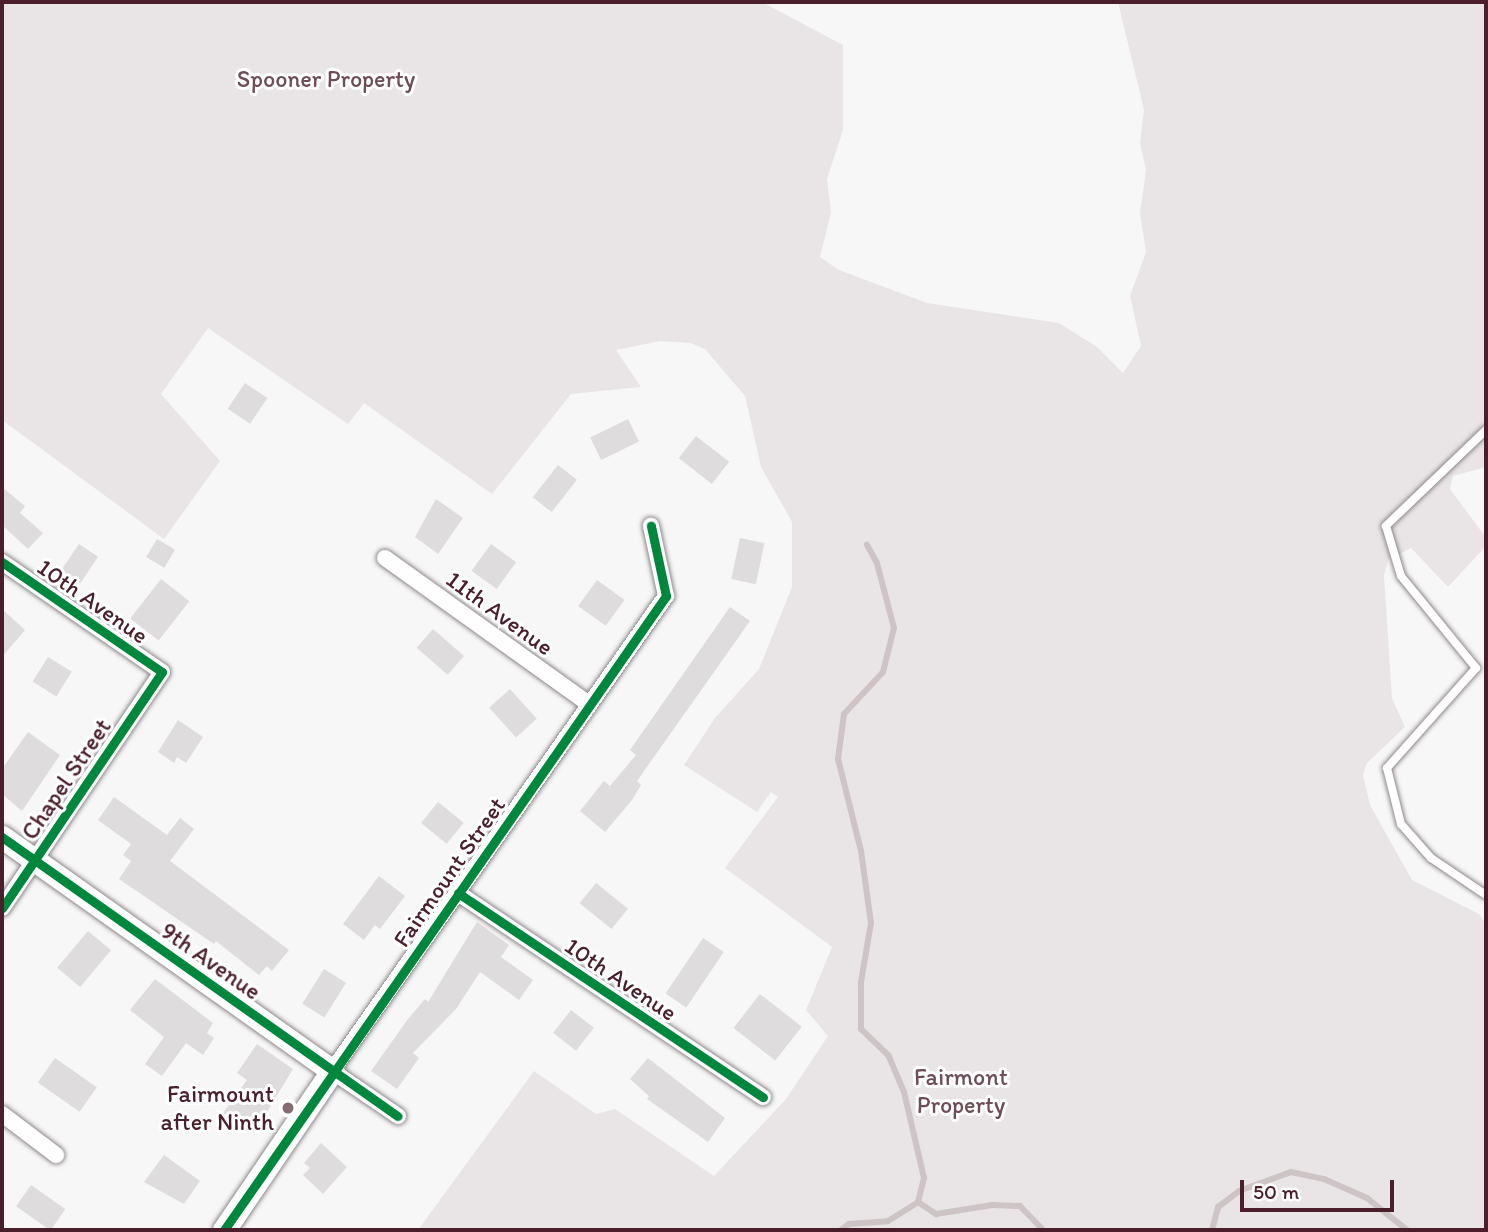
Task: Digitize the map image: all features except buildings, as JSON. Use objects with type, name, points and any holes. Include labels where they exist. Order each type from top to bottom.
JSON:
[{"type":"street","name":"Fairmount Street","points":[[223,1230],[332,1070],[666,596],[651,526]]},
{"type":"street","name":"11th Avenue","points":[[385,558],[589,704]]},
{"type":"street","name":"10th Avenue","points":[[2,562],[162,672]]},
{"type":"street","name":"Chapel Street","points":[[2,908],[162,672]]},
{"type":"street","name":"9th Avenue","points":[[2,837],[398,1116]]},
{"type":"street","name":"10th Avenue","points":[[458,893],[763,1097]]},
{"type":"street","points":[[2,1114],[56,1155]]},
{"type":"lane","points":[[1486,430],[1386,526],[1401,576],[1476,668],[1387,768],[1401,824],[1431,859],[1486,895]]},
{"type":"green space","points":[[2,2],[762,2],[843,45],[843,130],[827,179],[831,213],[820,257],[839,270],[927,303],[1059,323],[1097,347],[1123,373],[1141,346],[1130,296],[1146,252],[1140,213],[1146,170],[1140,143],[1144,110],[1118,2],[1486,2],[1486,467],[1453,476],[1450,489],[1484,535],[1486,546],[1448,587],[1411,548],[1388,560],[1384,576],[1392,698],[1405,727],[1367,763],[1363,775],[1370,805],[1412,880],[1479,914],[1486,924],[1486,1230],[418,1230],[534,1071],[596,1114],[615,1109],[714,1176],[786,1099],[828,1036],[806,1010],[832,947],[725,868],[778,797],[771,792],[757,812],[684,765],[715,718],[759,669],[792,587],[792,522],[761,467],[745,396],[705,349],[690,343],[660,341],[616,350],[641,387],[571,394],[492,494],[364,403],[348,424],[208,328],[161,394],[220,461],[164,539],[2,420]]},
{"type":"waterway","points":[[841,1230],[849,1224],[888,1221],[918,1202],[924,1178],[904,1092],[889,1056],[861,1029],[861,982],[871,923],[861,851],[838,759],[844,714],[883,672],[894,628],[877,563],[867,545]]},
{"type":"waterway","points":[[1212,1230],[1218,1207],[1239,1191],[1291,1172],[1324,1179],[1367,1198],[1407,1230]]},
{"type":"waterway","points":[[918,1202],[936,1214],[992,1205],[1020,1206],[1043,1230]]},
{"type":"cycle path","points":[[224,1230],[666,596],[651,526]]},
{"type":"cycle path","points":[[2,562],[162,672],[2,908]]},
{"type":"cycle path","points":[[2,837],[398,1116]]},
{"type":"cycle path","points":[[458,893],[763,1097]]},
{"type":"place","name":"Fairmount after Ninth","points":[[288,1108]]},
{"type":"park label","name":"Spooner Property","points":[[326,79]]},
{"type":"park label","name":"Fairmont Property","points":[[961,1091]]}]
